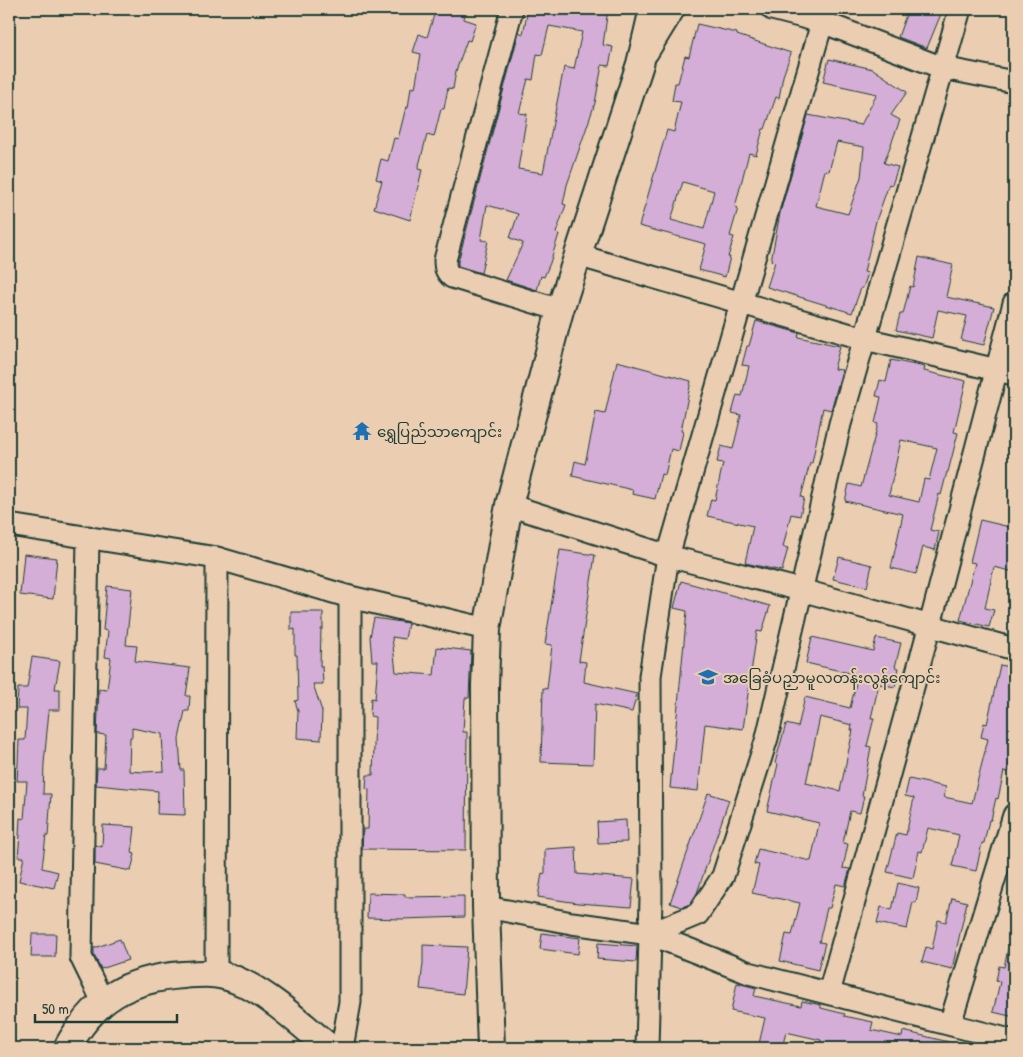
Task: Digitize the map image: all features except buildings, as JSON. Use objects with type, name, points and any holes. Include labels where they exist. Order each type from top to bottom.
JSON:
[{"type":"street","points":[[512,9],[448,250],[445,266],[446,273],[452,277],[560,310]]},
{"type":"street","points":[[491,1048],[486,908],[485,686],[487,629],[509,505],[560,310],[640,64],[653,9]]},
{"type":"street","points":[[640,64],[674,9]]},
{"type":"street","points":[[772,9],[824,16],[943,68],[1014,82]]},
{"type":"street","points":[[650,934],[698,914],[723,876],[767,738],[840,424],[960,9]]},
{"type":"street","points":[[647,1048],[650,934],[650,676],[668,556],[824,16]]},
{"type":"street","points":[[577,255],[865,339],[1006,372]]},
{"type":"street","points":[[829,993],[930,625],[1006,372],[1014,303]]},
{"type":"street","points":[[509,505],[668,556],[802,590],[1014,649]]},
{"type":"street","points":[[9,525],[217,558],[350,597],[487,629]]},
{"type":"street","points":[[88,537],[81,957],[103,1002]]},
{"type":"street","points":[[216,973],[217,558]]},
{"type":"street","points":[[342,1048],[350,1002],[350,597]]},
{"type":"street","points":[[950,1024],[1014,815]]},
{"type":"street","points":[[486,908],[650,934],[749,973],[1014,1040]]},
{"type":"street","points":[[67,1048],[86,1018],[103,1002],[129,985],[159,976],[216,973],[244,983],[261,992],[330,1048]]},
{"type":"place","name":"ရွှေပြည်သာကျောင်း","points":[[362,431]]},
{"type":"place","name":"အခြေခံပညာမူလတန်းလွန်ကျောင်း","points":[[708,677]]}]
